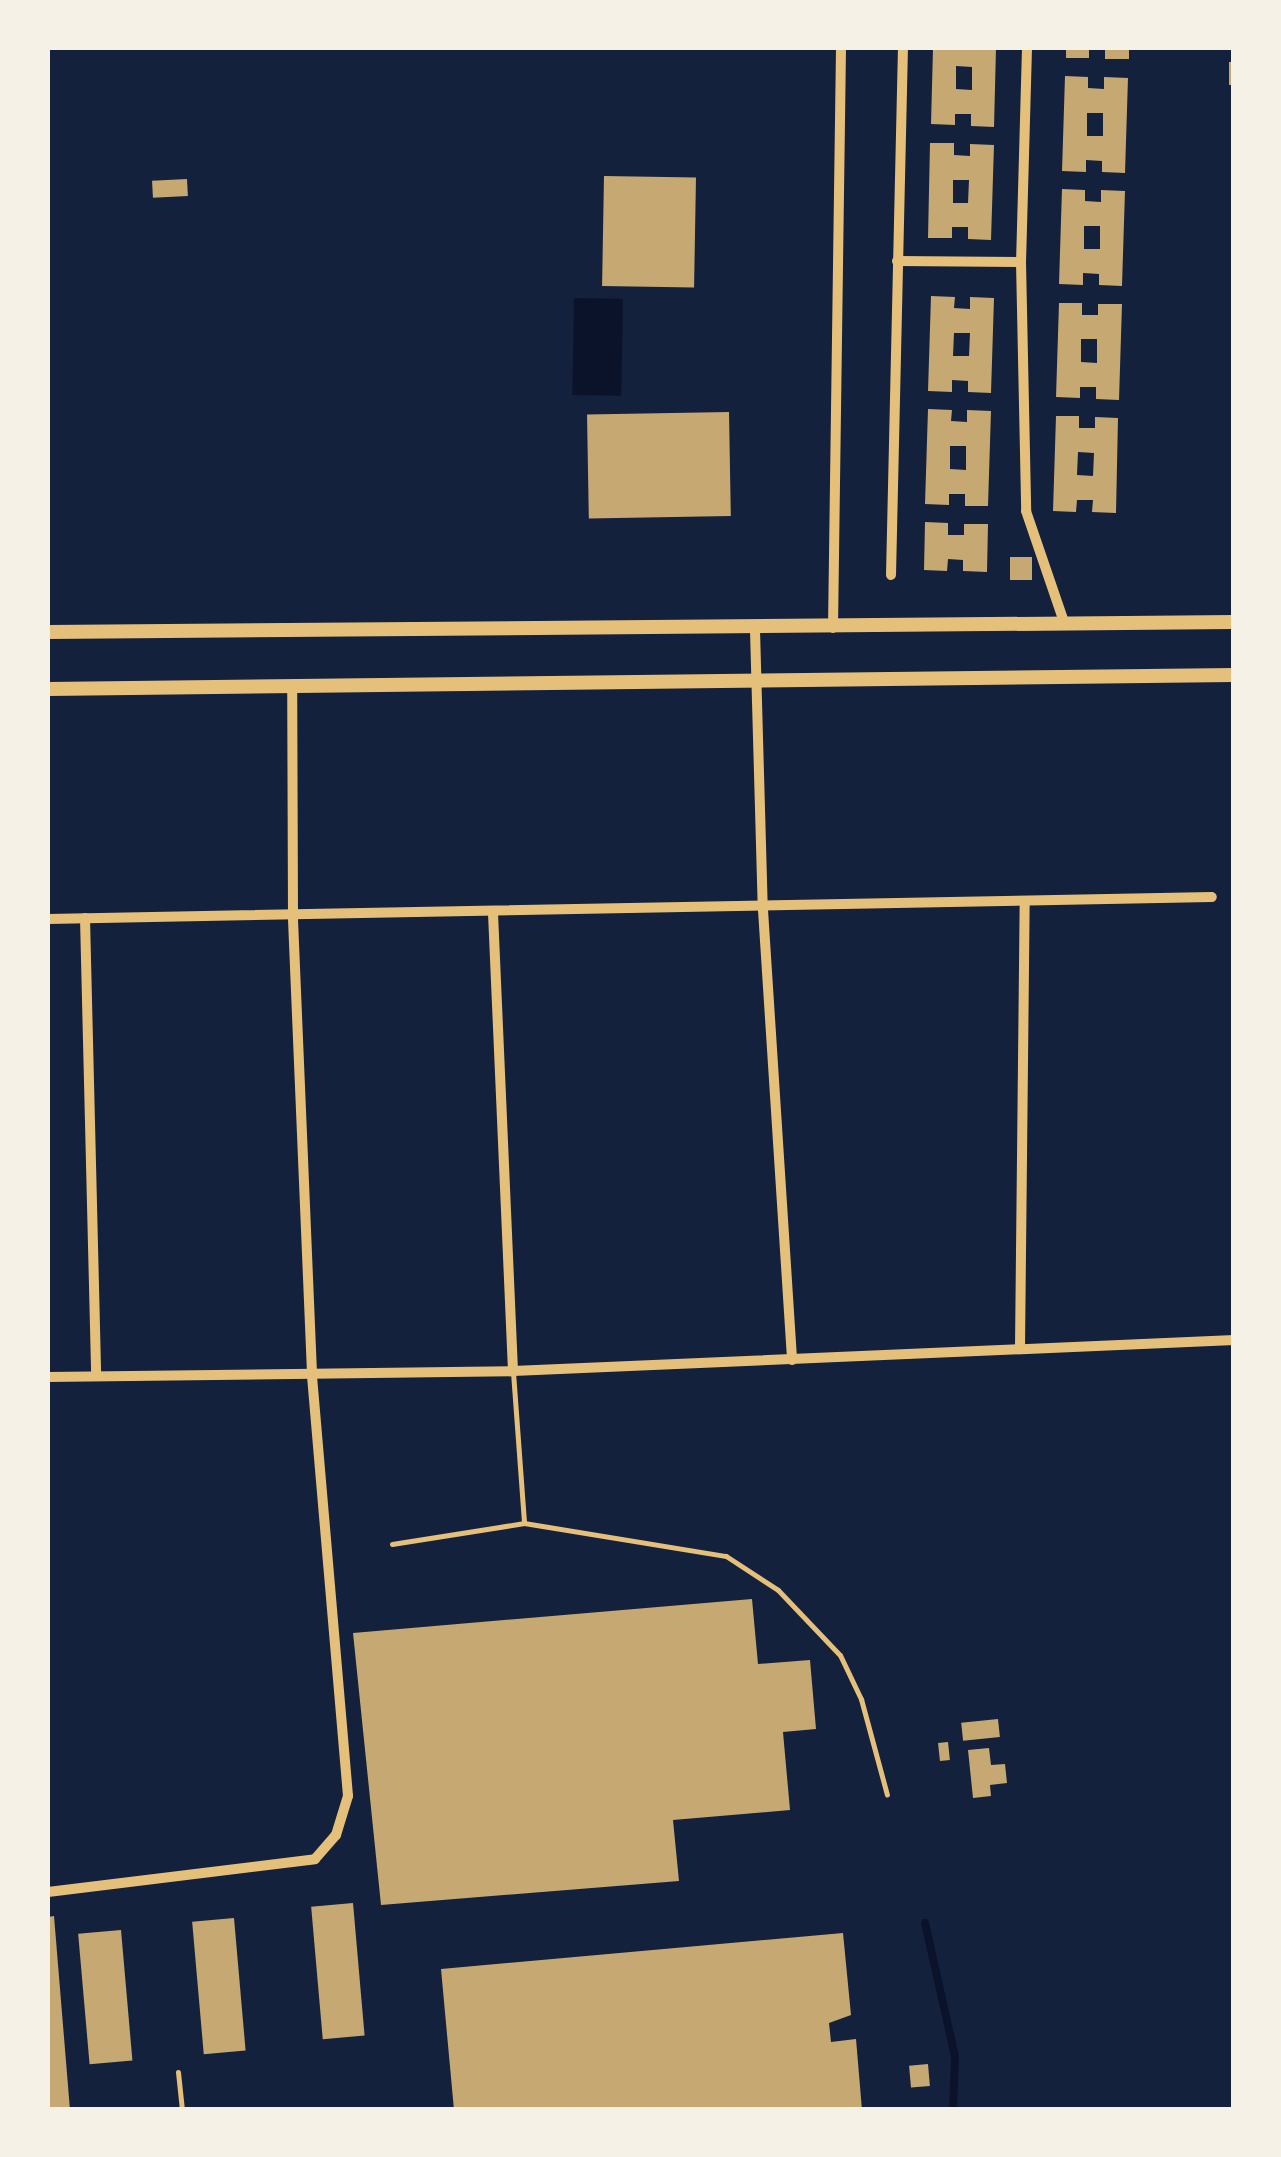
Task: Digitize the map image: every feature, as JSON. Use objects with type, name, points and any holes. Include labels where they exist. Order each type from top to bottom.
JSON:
[{"type":"street","points":[[833,628],[841,48]]},
{"type":"street","points":[[891,575],[903,48]]},
{"type":"street","points":[[1027,48],[1021,262],[1026,512],[1064,622]]},
{"type":"street","points":[[896,261],[1021,262]]},
{"type":"street","points":[[48,632],[755,630],[1234,622]]},
{"type":"street","points":[[755,630],[764,910],[792,1360]]},
{"type":"street","points":[[48,689],[1234,675]]},
{"type":"street","points":[[48,1892],[315,1858],[336,1835],[348,1796],[312,1372],[293,916],[292,685]]},
{"type":"street","points":[[48,919],[764,910],[1212,898]]},
{"type":"street","points":[[1020,1348],[1025,903]]},
{"type":"street","points":[[493,913],[513,1371]]},
{"type":"street","points":[[86,918],[96,1376]]},
{"type":"street","points":[[48,1377],[513,1371],[1234,1340]]},
{"type":"lane","points":[[513,1371],[524,1524]]},
{"type":"lane","points":[[392,1544],[524,1524],[726,1556],[778,1590],[840,1655],[861,1699],[888,1795]]},
{"type":"lane","points":[[178,2072],[182,2110]]},
{"type":"water","points":[[574,298],[623,299],[621,396],[572,395]]},
{"type":"building","points":[[933,48],[996,48],[994,127],[971,126],[971,114],[955,114],[955,125],[931,124]],"holes":[[[956,66],[972,67],[972,90],[956,89]]]},
{"type":"building","points":[[1066,48],[1089,48],[1089,58],[1066,58]]},
{"type":"building","points":[[1105,48],[1129,48],[1129,59],[1105,59]]},
{"type":"building","points":[[1229,62],[1234,62],[1234,85],[1229,85]]},
{"type":"building","points":[[1065,76],[1088,77],[1088,88],[1104,89],[1104,77],[1128,78],[1125,173],[1102,172],[1102,161],[1086,160],[1086,172],[1062,171]],"holes":[[[1087,113],[1103,113],[1103,136],[1087,136]]]},
{"type":"building","points":[[930,143],[954,143],[954,155],[970,156],[970,144],[994,145],[991,240],[968,239],[968,227],[952,227],[952,238],[928,238]],"holes":[[[953,180],[969,180],[968,203],[953,203]]]},
{"type":"building","points":[[604,176],[696,178],[694,288],[602,286]]},
{"type":"building","points":[[187,179],[188,196],[153,198],[152,181]]},
{"type":"building","points":[[1062,189],[1085,190],[1085,201],[1101,202],[1101,190],[1125,191],[1122,286],[1099,285],[1099,274],[1083,273],[1083,285],[1059,284]],"holes":[[[1084,226],[1100,226],[1100,249],[1084,249]]]},
{"type":"building","points":[[931,296],[955,297],[954,308],[970,309],[970,297],[994,298],[991,393],[968,392],[968,381],[952,380],[952,392],[928,391]],"holes":[[[954,333],[970,333],[969,356],[953,356]]]},
{"type":"building","points":[[1059,303],[1082,303],[1082,315],[1098,315],[1098,304],[1122,304],[1119,400],[1096,399],[1096,387],[1080,387],[1080,398],[1056,397]],"holes":[[[1081,339],[1097,339],[1097,363],[1081,362]]]},
{"type":"building","points":[[928,409],[952,410],[951,421],[967,422],[967,410],[991,411],[988,506],[965,506],[965,494],[949,494],[949,505],[925,504]],"holes":[[[950,446],[966,446],[966,470],[950,469]]]},
{"type":"building","points":[[729,412],[731,516],[589,518],[587,414]]},
{"type":"building","points":[[1056,416],[1079,416],[1079,428],[1095,428],[1095,417],[1118,418],[1116,513],[1092,512],[1093,500],[1077,500],[1076,512],[1053,511]],"holes":[[[1078,452],[1094,453],[1093,476],[1077,475]]]},
{"type":"building","points":[[925,522],[948,523],[948,535],[964,535],[964,524],[988,524],[987,572],[963,571],[963,560],[948,559],[947,571],[924,570]]},
{"type":"building","points":[[1010,557],[1032,557],[1032,580],[1010,580]]},
{"type":"building","points":[[752,1599],[758,1664],[810,1660],[816,1729],[783,1732],[790,1810],[673,1820],[679,1881],[381,1905],[353,1633]]},
{"type":"building","points":[[998,1719],[1000,1737],[963,1741],[961,1723]]},
{"type":"building","points":[[948,1742],[950,1760],[940,1761],[938,1743]]},
{"type":"building","points":[[989,1748],[991,1765],[1005,1764],[1007,1783],[990,1785],[991,1796],[973,1798],[968,1750]]},
{"type":"building","points":[[353,1903],[365,2035],[323,2039],[311,1907]]},
{"type":"building","points":[[54,1916],[70,2110],[48,2110],[48,1917]]},
{"type":"building","points":[[234,1918],[246,2050],[204,2054],[192,1922]]},
{"type":"building","points":[[121,1930],[132,2061],[90,2064],[78,1934]]},
{"type":"building","points":[[843,1933],[851,2015],[829,2023],[831,2042],[856,2039],[862,2110],[454,2110],[441,1969]]},
{"type":"building","points":[[928,2064],[930,2086],[911,2088],[909,2066]]},
{"type":"waterway","points":[[925,1923],[955,2056],[953,2110]]}]
